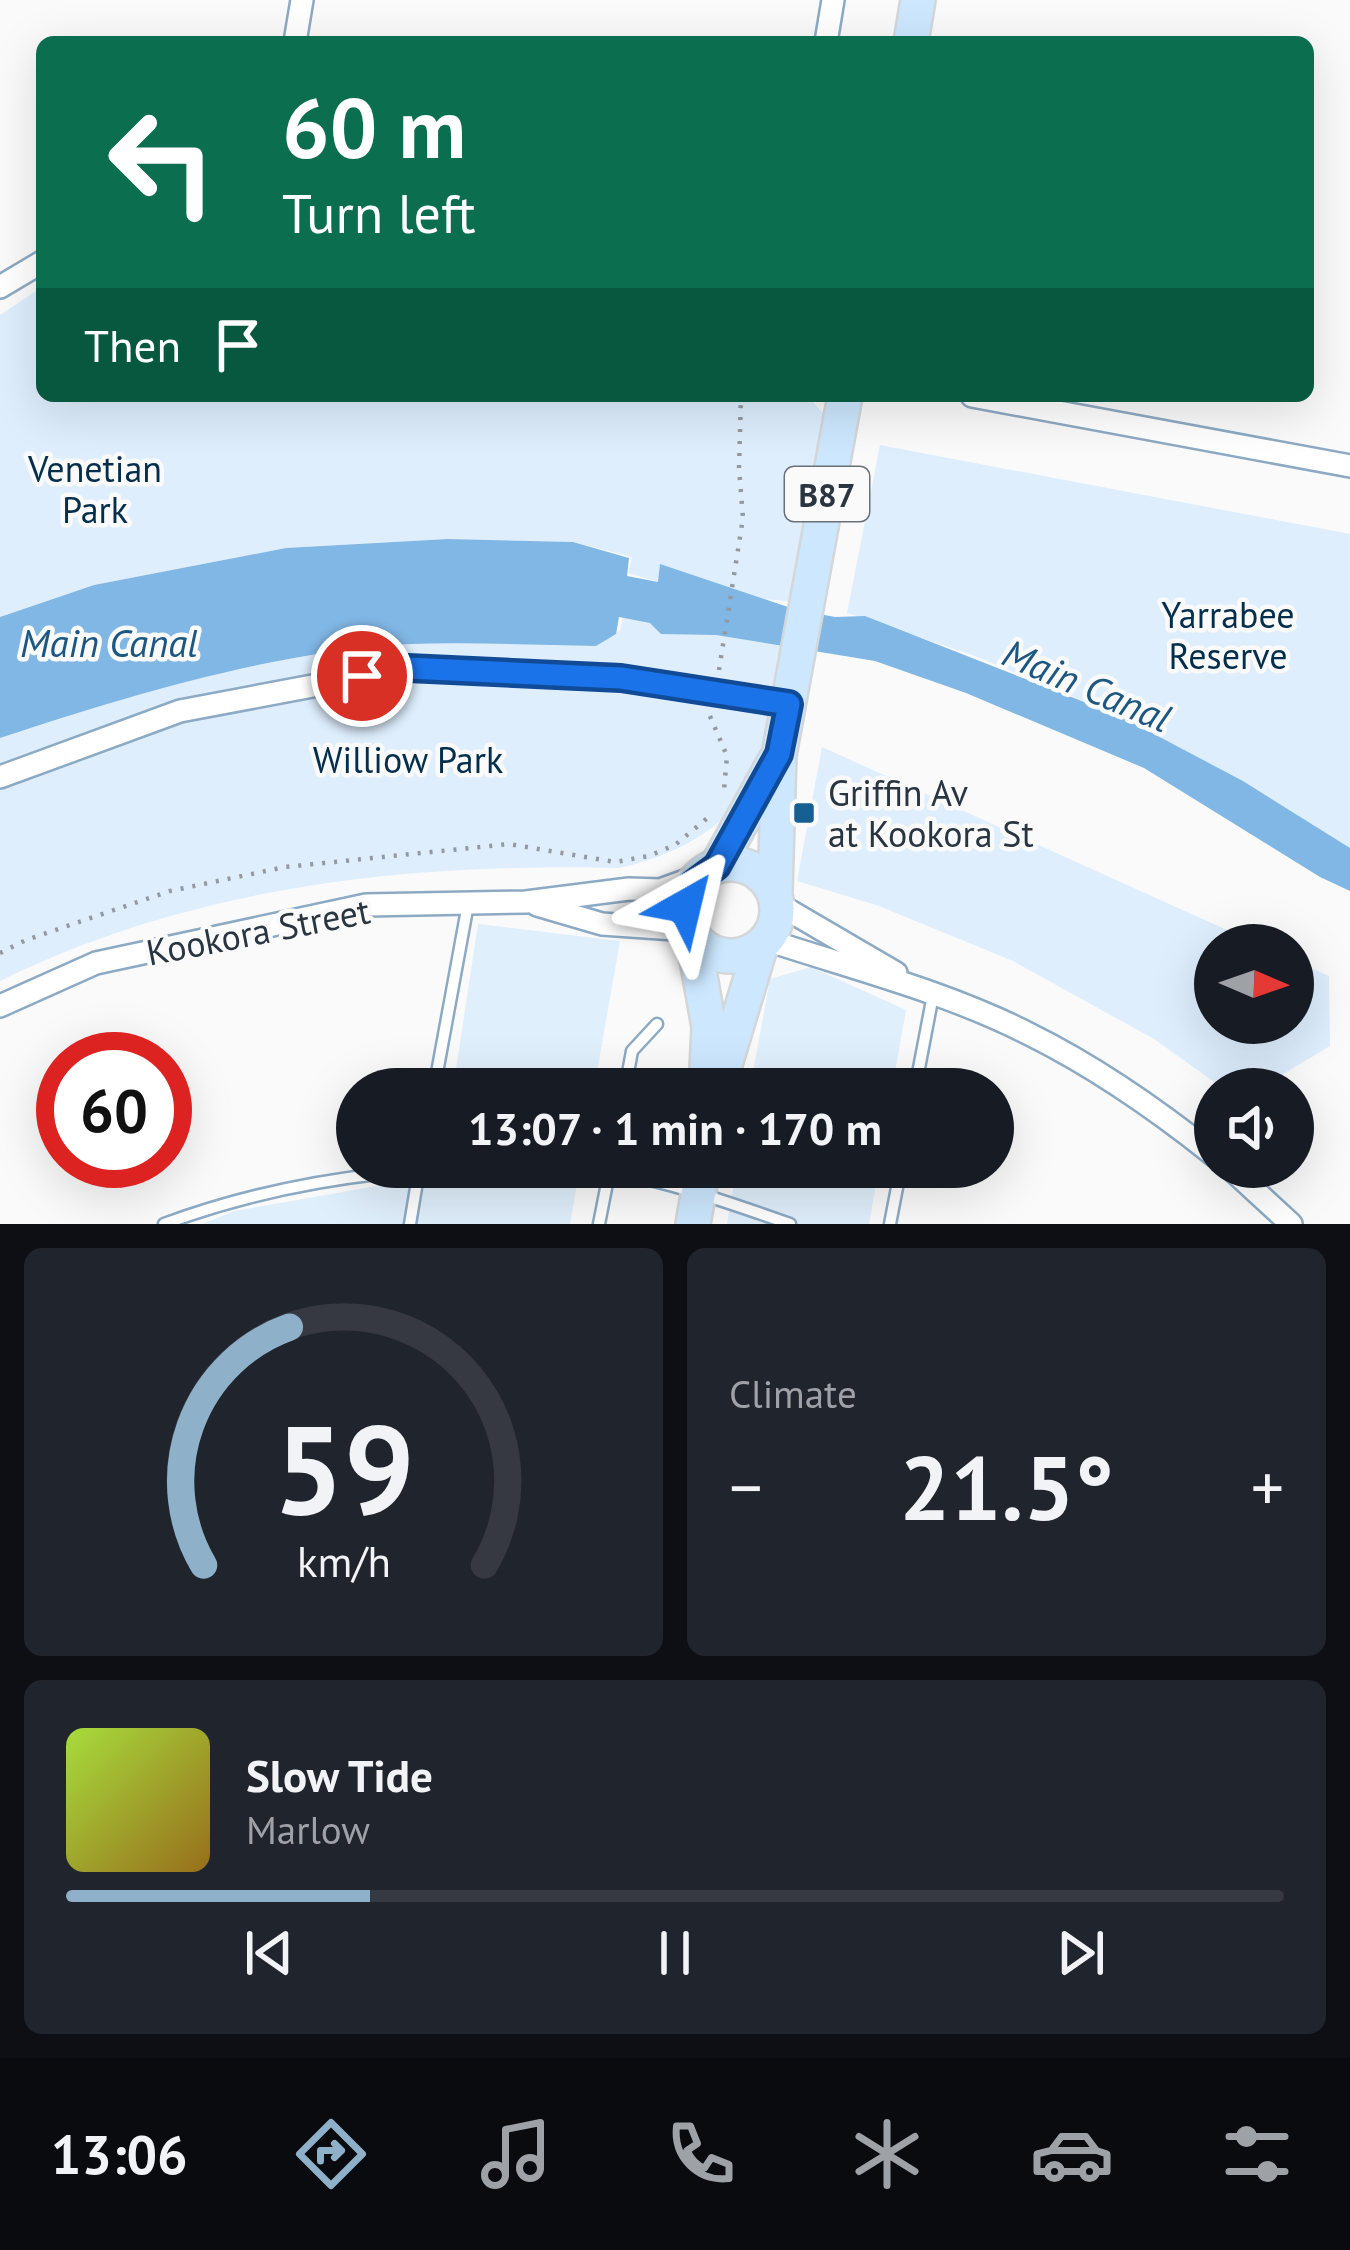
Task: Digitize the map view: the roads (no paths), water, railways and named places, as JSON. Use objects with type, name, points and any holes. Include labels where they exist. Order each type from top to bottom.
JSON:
[{"type":"main road","points":[[911,36],[918,0]]},
{"type":"main road","name":"B87","points":[[725,1068],[764,944],[774,929],[779,754],[843,402]]},
{"type":"main road","name":"B87","points":[[707,1068],[709,1027],[685,919],[687,895],[709,870],[779,754]]},
{"type":"main road","points":[[709,870],[730,863],[757,871],[776,898]]},
{"type":"main road","points":[[691,933],[719,956],[734,957],[764,944]]},
{"type":"street","points":[[296,36],[302,0]]},
{"type":"street","points":[[827,36],[833,0]]},
{"type":"street","points":[[0,287],[36,266]]},
{"type":"street","points":[[1006,402],[1350,463]]},
{"type":"street","points":[[0,777],[180,711],[408,668],[621,678],[789,704]]},
{"type":"street","name":"Kookora Street","points":[[0,1006],[96,964],[366,905],[526,902],[629,889],[660,890],[709,870]]},
{"type":"street","points":[[776,898],[933,995]]},
{"type":"street","name":"Kookora Street","points":[[526,902],[602,924],[691,933]]},
{"type":"street","points":[[764,944],[933,995],[1025,1031],[1127,1089],[1194,1140]]},
{"type":"street","points":[[1252,1188],[1291,1224]]},
{"type":"lane","points":[[438,1068],[468,901]]},
{"type":"lane","points":[[919,1068],[933,995]]},
{"type":"lane","points":[[629,1068],[632,1051],[657,1024]]},
{"type":"lane","points":[[164,1224],[336,1179]]},
{"type":"lane","points":[[410,1224],[416,1188]]},
{"type":"lane","points":[[599,1224],[606,1188]]},
{"type":"lane","points":[[701,1188],[790,1224]]},
{"type":"lane","points":[[890,1224],[897,1188]]},
{"type":"water","name":"Main Canal","points":[[448,539],[573,542],[629,558],[627,576],[658,582],[660,564],[794,609],[835,617],[865,616],[1120,716],[1243,781],[1350,848],[1350,891],[1144,768],[966,693],[875,661],[716,635],[661,634],[650,623],[619,617],[616,634],[596,646],[412,644],[309,655],[151,691],[0,738],[0,617],[94,585],[286,548]]},
{"type":"place","name":"Griffin Av at Kookora St","points":[[804,813]]},
{"type":"park label","name":"Venetian Park","points":[[95,488]]},
{"type":"park label","name":"Yarrabee Reserve","points":[[1228,634]]},
{"type":"park label","name":"Williow Park","points":[[408,759]]}]
